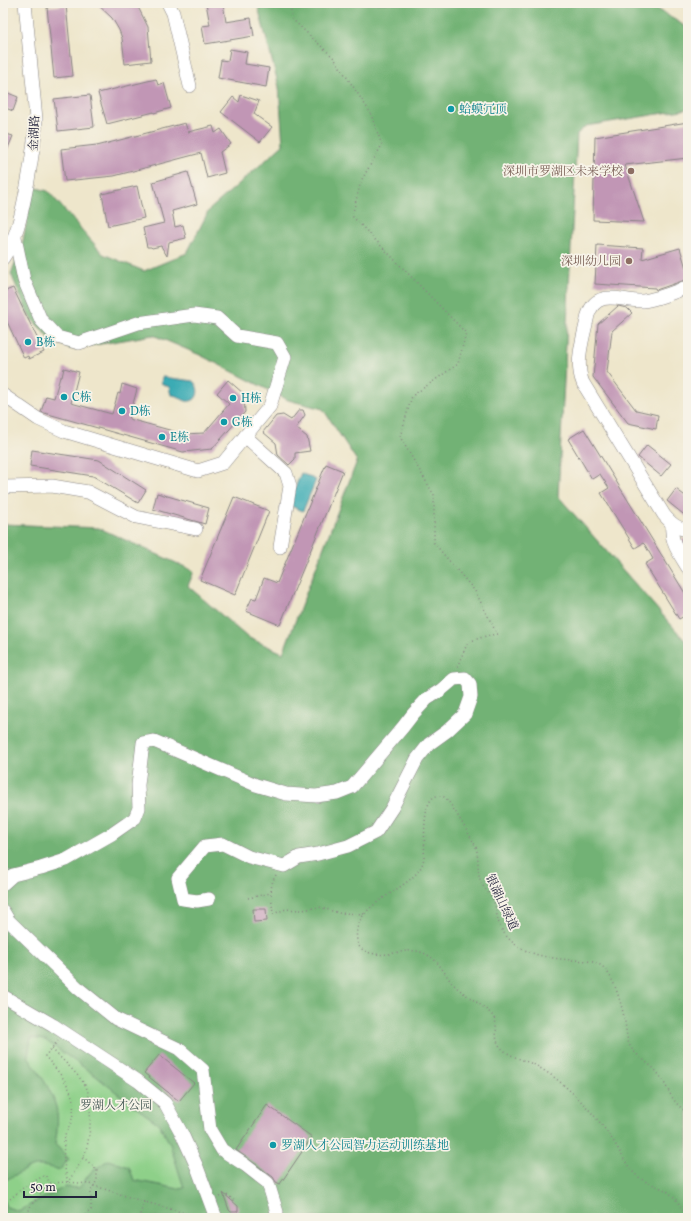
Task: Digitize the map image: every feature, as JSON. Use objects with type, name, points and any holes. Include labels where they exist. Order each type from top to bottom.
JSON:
[{"type":"street","name":"金湖路","points":[[3,258],[15,236],[21,215],[33,157],[36,129],[24,3]]},
{"type":"street","points":[[168,3],[172,13],[190,86]]},
{"type":"street","points":[[3,395],[38,420],[64,431],[198,471],[222,464],[270,406],[285,357],[277,343],[237,336],[217,318],[194,315],[138,323],[79,343],[57,337],[41,320],[24,280],[15,236]]},
{"type":"street","points":[[688,287],[642,301],[606,298],[597,301],[593,305],[588,315],[578,364],[580,377],[664,515],[672,525],[688,530]]},
{"type":"street","points":[[245,436],[286,474],[290,486],[280,547]]},
{"type":"street","points":[[3,487],[52,486],[88,492],[136,517],[196,530]]},
{"type":"street","points":[[672,525],[671,533],[673,542],[688,568]]},
{"type":"street","points":[[3,884],[13,875],[66,860],[112,834],[135,818],[139,808],[138,785],[143,743],[154,741],[256,785],[286,794],[316,796],[337,793],[352,787],[427,699],[441,690],[454,678],[464,678],[470,684],[471,697],[465,714],[447,731],[429,744],[417,760],[392,808],[376,832],[348,846],[318,854],[299,857],[284,866],[249,857],[223,844],[204,846],[178,878],[183,899],[198,901],[209,898]]},
{"type":"street","points":[[3,911],[9,921],[79,989],[110,1014],[123,1022],[179,1049],[203,1070],[210,1130],[222,1150],[245,1165],[268,1183],[277,1212],[275,1218]]},
{"type":"street","points":[[3,996],[127,1074],[166,1104],[197,1167],[216,1218]]},
{"type":"path","points":[[290,3],[292,19],[334,58],[370,112],[382,145],[360,181],[352,216],[466,333],[458,364],[412,396],[400,437],[434,495],[434,543],[474,590],[497,634],[468,642],[459,660],[454,678]]},
{"type":"path","points":[[685,221],[684,210],[688,205]]},
{"type":"path","name":"银湖山绿道","points":[[686,1218],[681,1206],[675,1198],[665,1190],[653,1186],[636,1175],[629,1167],[602,1125],[577,1098],[545,1071],[513,1056],[499,1045],[496,1036],[496,1023],[492,1015],[455,986],[430,956],[413,950],[399,951],[385,955],[376,954],[366,952],[359,948],[356,935],[358,924],[365,914],[379,900],[413,878],[423,864],[424,818],[426,810],[433,799],[437,797],[444,797],[450,802],[475,846],[478,859],[479,878],[482,886],[492,898],[498,921],[503,931],[517,946],[524,950],[539,955],[561,959],[592,962],[602,966],[610,975],[621,1004],[629,1044],[656,1072],[676,1104],[688,1113]]},
{"type":"path","points":[[271,882],[273,914],[286,909],[302,910],[319,907],[339,913],[365,914]]},
{"type":"path","points":[[248,898],[271,893]]},
{"type":"path","points":[[64,1033],[45,1056],[64,1080],[71,1092],[73,1100],[73,1114],[64,1136],[65,1170],[68,1182]]},
{"type":"path","points":[[52,1049],[76,1074],[86,1088],[90,1121],[86,1150],[68,1182]]},
{"type":"path","points":[[82,1218],[91,1210],[91,1191],[97,1180],[96,1170],[83,1157]]},
{"type":"path","points":[[10,1199],[23,1188],[45,1175],[50,1183]]},
{"type":"path","points":[[26,1218],[31,1205],[50,1183],[68,1182],[89,1184],[94,1187],[202,1218]]},
{"type":"path","points":[[209,1201],[225,1194],[234,1200]]},
{"type":"path","points":[[139,1218],[144,1202]]},
{"type":"path","points":[[67,1218],[70,1214],[77,1218]]},
{"type":"green space","points":[[257,3],[648,3],[688,28],[688,109],[586,126],[577,134],[558,496],[688,644],[688,1218],[3,1218],[3,1197],[7,1207],[18,1211],[65,1187],[79,1188],[90,1173],[108,1160],[129,1167],[134,1180],[179,1189],[184,1188],[170,1144],[159,1124],[96,1076],[45,1040],[31,1038],[28,1056],[48,1087],[57,1111],[58,1121],[55,1144],[69,1159],[60,1170],[44,1166],[35,1166],[3,1181],[3,524],[99,528],[194,571],[188,586],[247,637],[283,653],[357,461],[323,409],[288,400],[200,355],[153,335],[71,349],[50,339],[29,316],[11,274],[23,241],[33,187],[48,191],[103,254],[144,271],[187,253],[209,210],[283,145],[279,87]]},
{"type":"green space","name":"罗湖人才公园","points":[[3,871],[441,1218],[3,1218]]},
{"type":"water","points":[[162,377],[193,381],[196,384],[198,391],[196,397],[194,400],[186,401],[171,395],[169,387],[161,383]]},
{"type":"water","points":[[301,473],[316,480],[303,511],[288,505]]},
{"type":"building","points":[[96,3],[136,3],[148,27],[151,61],[125,64],[122,38],[119,30],[112,18]]},
{"type":"building","points":[[206,3],[223,3],[226,22],[251,18],[254,36],[205,44],[202,26],[210,25]]},
{"type":"building","points":[[66,5],[73,76],[54,78],[47,7]]},
{"type":"building","points":[[230,49],[247,52],[245,64],[269,68],[266,87],[218,78],[221,60],[228,61]]},
{"type":"building","points":[[156,79],[158,85],[164,83],[171,108],[107,124],[98,93]]},
{"type":"building","points":[[3,91],[18,97],[13,111],[3,107]]},
{"type":"building","points":[[90,95],[94,127],[58,131],[54,99]]},
{"type":"building","points":[[241,95],[259,101],[254,114],[272,127],[260,142],[221,112],[233,97],[239,102]]},
{"type":"building","points":[[688,122],[688,158],[625,165],[644,222],[593,220],[595,137]]},
{"type":"building","points":[[185,123],[188,132],[213,126],[215,133],[221,129],[231,144],[220,152],[225,173],[207,178],[201,153],[114,176],[65,181],[61,149],[97,146]]},
{"type":"building","points":[[3,133],[13,136],[3,160]]},
{"type":"building","points":[[188,172],[197,204],[172,211],[175,227],[183,225],[186,238],[169,242],[167,256],[161,246],[152,248],[147,247],[143,228],[164,223],[153,182]]},
{"type":"building","points":[[137,186],[144,218],[108,226],[102,194]]},
{"type":"building","points":[[597,245],[643,248],[642,259],[680,248],[688,279],[656,290],[655,288],[595,284]]},
{"type":"building","points":[[13,288],[44,352],[29,359],[28,356],[24,358],[3,313],[3,292]]},
{"type":"building","points":[[618,306],[627,308],[632,313],[612,331],[607,372],[636,410],[658,415],[656,429],[628,423],[593,377],[598,324]]},
{"type":"building","points":[[64,368],[79,372],[71,403],[112,414],[118,393],[120,394],[122,384],[137,389],[129,419],[184,434],[204,433],[229,404],[217,393],[228,380],[244,394],[245,412],[212,449],[183,452],[41,412],[46,396],[54,398]]},
{"type":"building","points":[[299,410],[303,410],[305,415],[296,428],[307,437],[310,451],[295,453],[295,459],[289,465],[278,455],[276,443],[263,432],[276,416],[283,415],[291,420]]},
{"type":"building","points":[[584,429],[688,598],[688,614],[679,619],[645,564],[653,559],[645,545],[643,543],[635,548],[601,493],[609,488],[600,474],[592,479],[568,439]]},
{"type":"building","points":[[647,445],[671,464],[661,476],[638,457]]},
{"type":"building","points":[[32,450],[99,460],[146,490],[138,503],[93,476],[30,466]]},
{"type":"building","points":[[326,464],[343,471],[280,625],[246,611],[252,598],[256,599],[264,578],[277,583]]},
{"type":"building","points":[[676,489],[688,498],[688,518],[667,501]]},
{"type":"building","points":[[157,493],[209,508],[205,524],[153,509]]},
{"type":"building","points":[[234,497],[269,511],[235,595],[200,580]]},
{"type":"building","points":[[688,538],[688,553],[682,540]]},
{"type":"building","points":[[253,909],[266,909],[267,921],[254,922]]},
{"type":"building","points":[[159,1055],[194,1083],[179,1101],[144,1073]]},
{"type":"building","name":"罗湖人才公园智力运动训练基地","points":[[267,1105],[312,1137],[280,1184],[276,1182],[273,1177],[236,1150]]},
{"type":"building","points":[[223,1193],[238,1206],[238,1211],[231,1212],[229,1210]]},
{"type":"place","name":"蛤蟆冗顶","points":[[451,109]]},
{"type":"place","name":"深圳市罗湖区未来学校","points":[[631,171]]},
{"type":"place","name":"深圳幼儿园","points":[[629,261]]},
{"type":"place","name":"B栋","points":[[28,342]]},
{"type":"place","name":"C栋","points":[[64,397]]},
{"type":"place","name":"H栋","points":[[233,398]]},
{"type":"place","name":"D栋","points":[[122,411]]},
{"type":"place","name":"G栋","points":[[224,422]]},
{"type":"place","name":"E栋","points":[[162,437]]},
{"type":"place","name":"罗湖人才公园智力运动训练基地","points":[[273,1145]]}]
